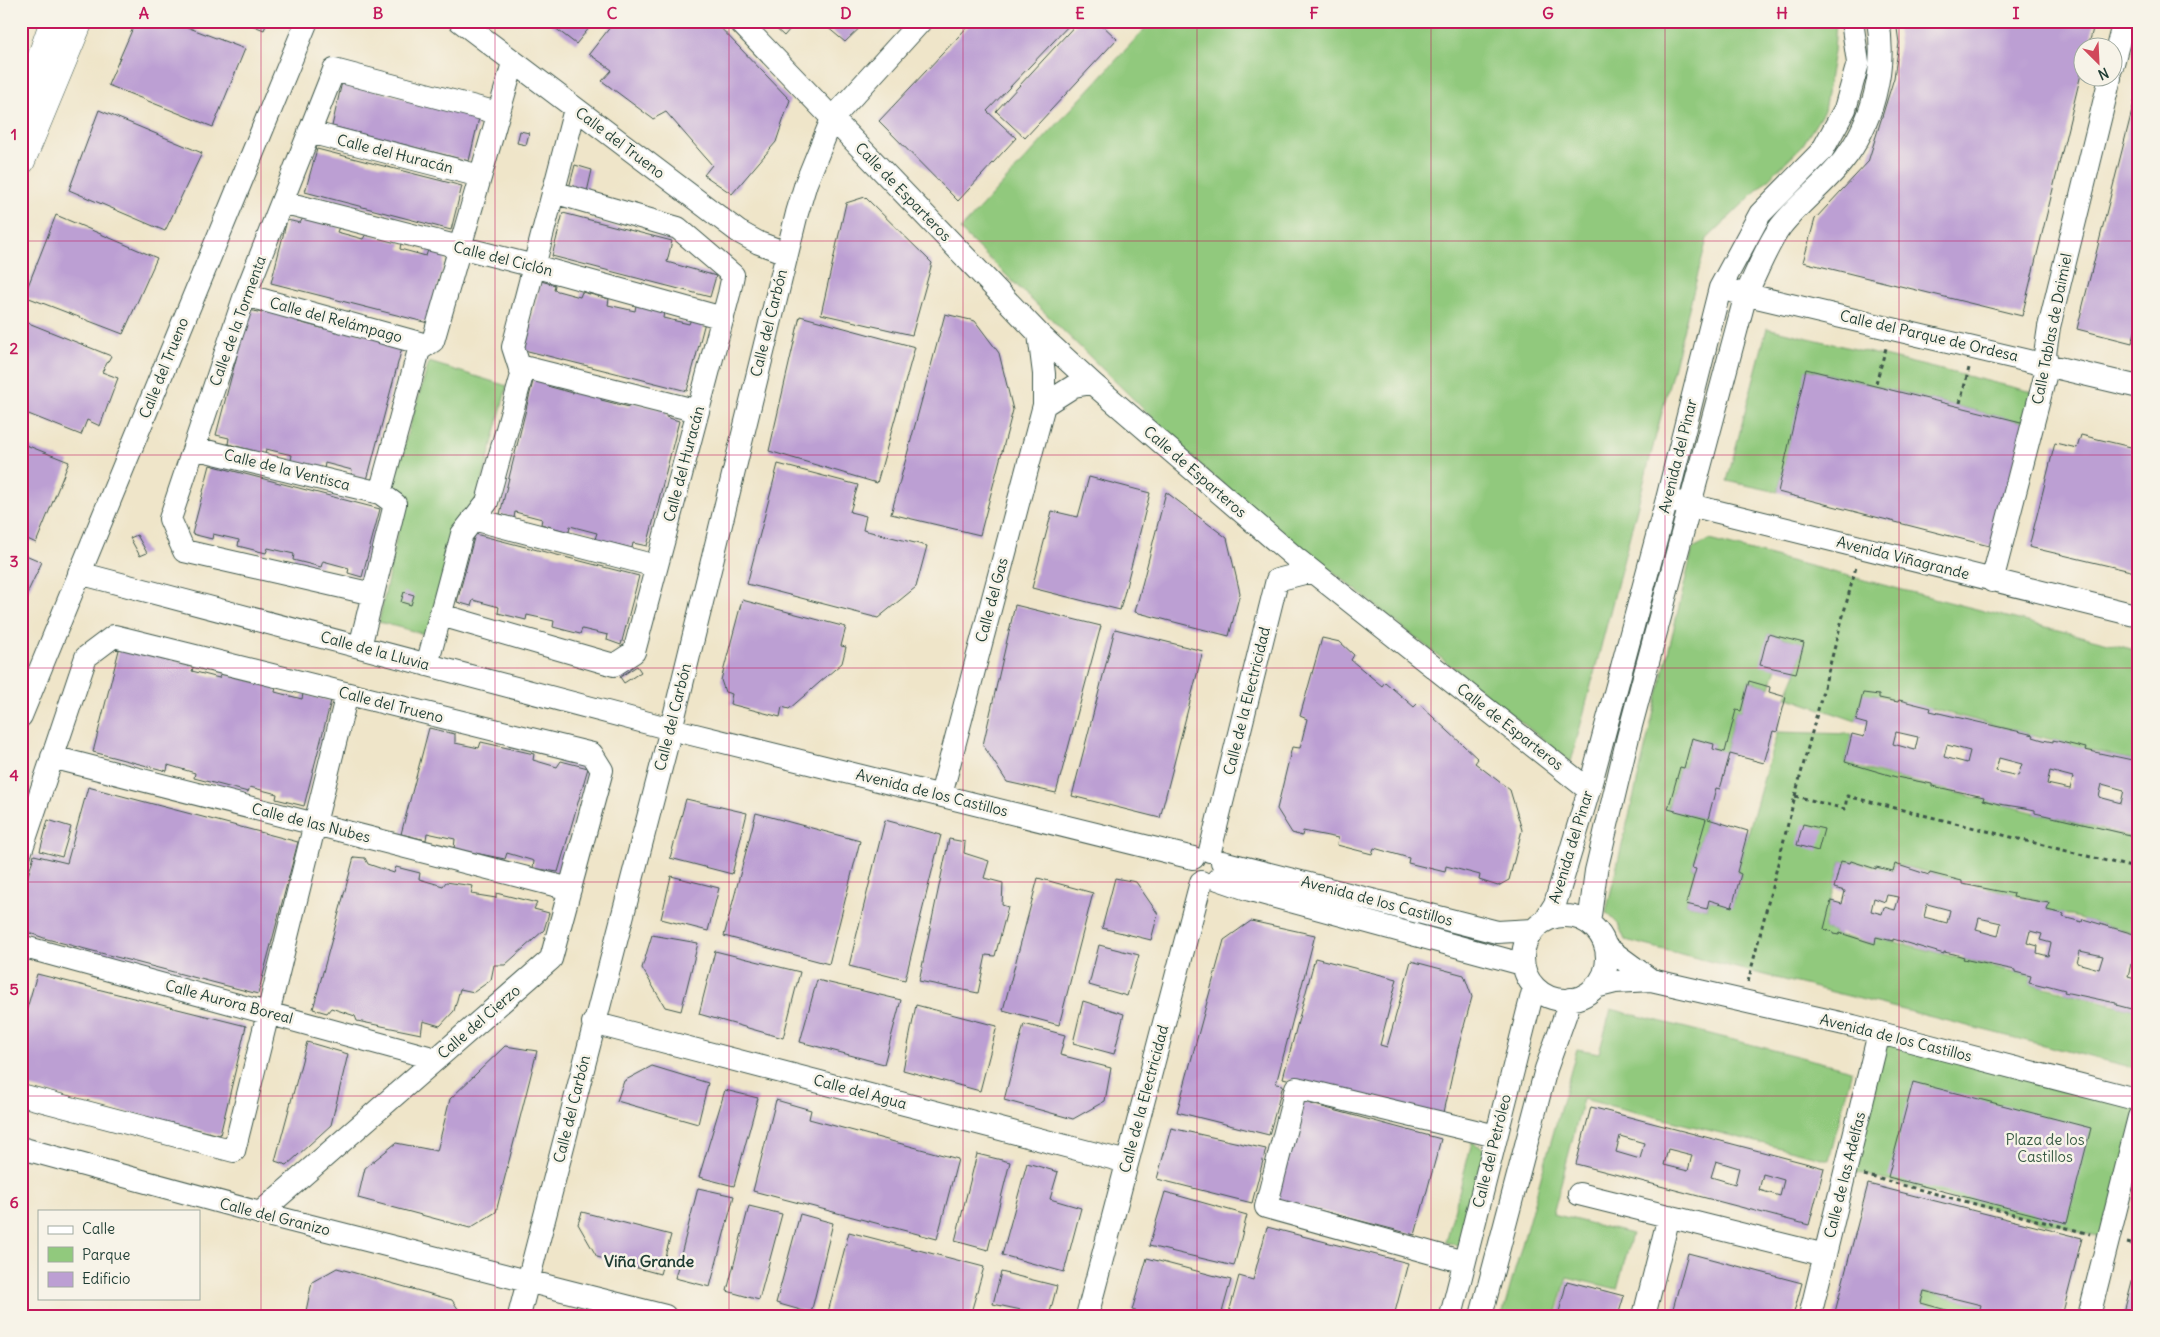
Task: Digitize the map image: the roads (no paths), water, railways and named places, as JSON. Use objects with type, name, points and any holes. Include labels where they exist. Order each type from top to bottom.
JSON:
[{"type":"highway","points":[[21,116],[54,21]]},
{"type":"highway","points":[[21,161],[79,21]]},
{"type":"street","name":"Calle del Trueno","points":[[21,716],[307,21]]},
{"type":"street","name":"Calle del Trueno","points":[[460,21],[739,232],[758,243],[786,253]]},
{"type":"street","name":"Calle de Esparteros","points":[[738,21],[1039,334],[1092,383],[1305,566],[1589,790]]},
{"type":"street","points":[[832,119],[922,21]]},
{"type":"street","name":"Avenida del Pinar","points":[[1539,925],[1555,904],[1589,790],[1667,499],[1720,288],[1760,214],[1822,151],[1845,109],[1858,63],[1852,21]]},
{"type":"street","name":"Avenida del Pinar","points":[[1589,923],[1598,861],[1688,505],[1746,294],[1780,227],[1842,163],[1863,130],[1875,93],[1879,59],[1878,21]]},
{"type":"street","points":[[2120,38],[2124,21]]},
{"type":"street","points":[[360,647],[395,504],[380,493],[420,350],[433,341],[513,62]]},
{"type":"street","name":"Calle de la Tormenta","points":[[373,594],[184,551],[170,519],[245,295],[334,70],[498,113]]},
{"type":"street","name":"Calle Tablas de Daimiel","points":[[1992,581],[2048,365],[2045,354],[2049,327],[2108,88]]},
{"type":"street","points":[[428,665],[462,534],[487,502],[522,375],[513,347],[575,109]]},
{"type":"street","name":"Calle del Carbón","points":[[519,1316],[593,1022],[671,729],[786,253],[806,183],[832,119]]},
{"type":"street","name":"Calle del Huracán","points":[[309,132],[480,176]]},
{"type":"street","name":"Calle del Huracán","points":[[441,615],[614,665],[634,652],[723,318],[732,275],[678,228],[553,192]]},
{"type":"street","name":"Calle del Ciclón","points":[[282,202],[534,266],[723,318]]},
{"type":"street","name":"Calle del Parque de Ordesa","points":[[1720,288],[1975,346],[2139,387]]},
{"type":"street","name":"Calle del Relámpago","points":[[245,295],[427,345]]},
{"type":"street","name":"Calle del Gas","points":[[940,795],[1044,405],[1044,374],[1039,334]]},
{"type":"street","points":[[519,366],[698,411]]},
{"type":"street","points":[[1044,405],[1074,386],[1092,383]]},
{"type":"street","name":"Calle de la Ventisca","points":[[194,448],[380,493]]},
{"type":"street","name":"Avenida Viñagrande","points":[[1667,499],[2139,616]]},
{"type":"street","points":[[473,519],[656,566]]},
{"type":"street","name":"Calle de la Electricidad","points":[[1088,1316],[1127,1162],[1209,866],[1277,580],[1270,536]]},
{"type":"street","points":[[1277,580],[1305,566]]},
{"type":"street","name":"Calle de la Lluvia","points":[[79,573],[671,729]]},
{"type":"street","name":"Calle del Trueno","points":[[21,851],[86,657],[114,636],[592,754],[602,770]]},
{"type":"street","points":[[21,1095],[234,1151],[347,694]]},
{"type":"street","name":"Avenida de los Castillos","points":[[671,729],[940,795],[1209,866],[1497,932],[1539,925]]},
{"type":"street","name":"Calle de las Nubes","points":[[52,757],[570,889]]},
{"type":"street","name":"Calle del Cierzo","points":[[260,1213],[551,959],[602,770]]},
{"type":"street","name":"Avenida de los Castillos","points":[[1209,866],[1259,893],[1522,964]]},
{"type":"street","points":[[1560,915],[1575,916],[1589,923],[1600,934],[1606,947],[1604,975],[1595,987],[1584,995],[1571,999],[1558,999],[1545,995],[1534,987],[1522,964],[1524,945],[1539,925],[1560,915]]},
{"type":"street","name":"Calle Aurora Boreal","points":[[21,946],[436,1059]]},
{"type":"street","name":"Avenida de los Castillos","points":[[1606,947],[1651,980]]},
{"type":"street","name":"Avenida de los Castillos","points":[[1595,987],[1615,982],[1651,980],[1744,999],[2139,1100]]},
{"type":"street","name":"Calle del Petróleo","points":[[1451,1316],[1534,987]]},
{"type":"street","name":"Calle del Petróleo","points":[[1481,1316],[1546,1069],[1571,999]]},
{"type":"street","name":"Calle del Agua","points":[[593,1022],[1127,1162]]},
{"type":"street","name":"Calle de las Adelfas","points":[[1810,1316],[1879,1033]]},
{"type":"street","points":[[1464,1262],[1266,1207],[1296,1088],[1496,1136]]},
{"type":"street","points":[[2088,1316],[2139,1116]]},
{"type":"street","name":"Calle del Granizo","points":[[21,1148],[260,1213],[665,1316]]},
{"type":"street","points":[[1579,1194],[1825,1255]]},
{"type":"street","points":[[1644,1316],[1669,1216]]},
{"type":"district","name":"Viña Grande","points":[[649,1261]]},
{"type":"park label","name":"Plaza de los Castillos","points":[[2045,1148]]}]
